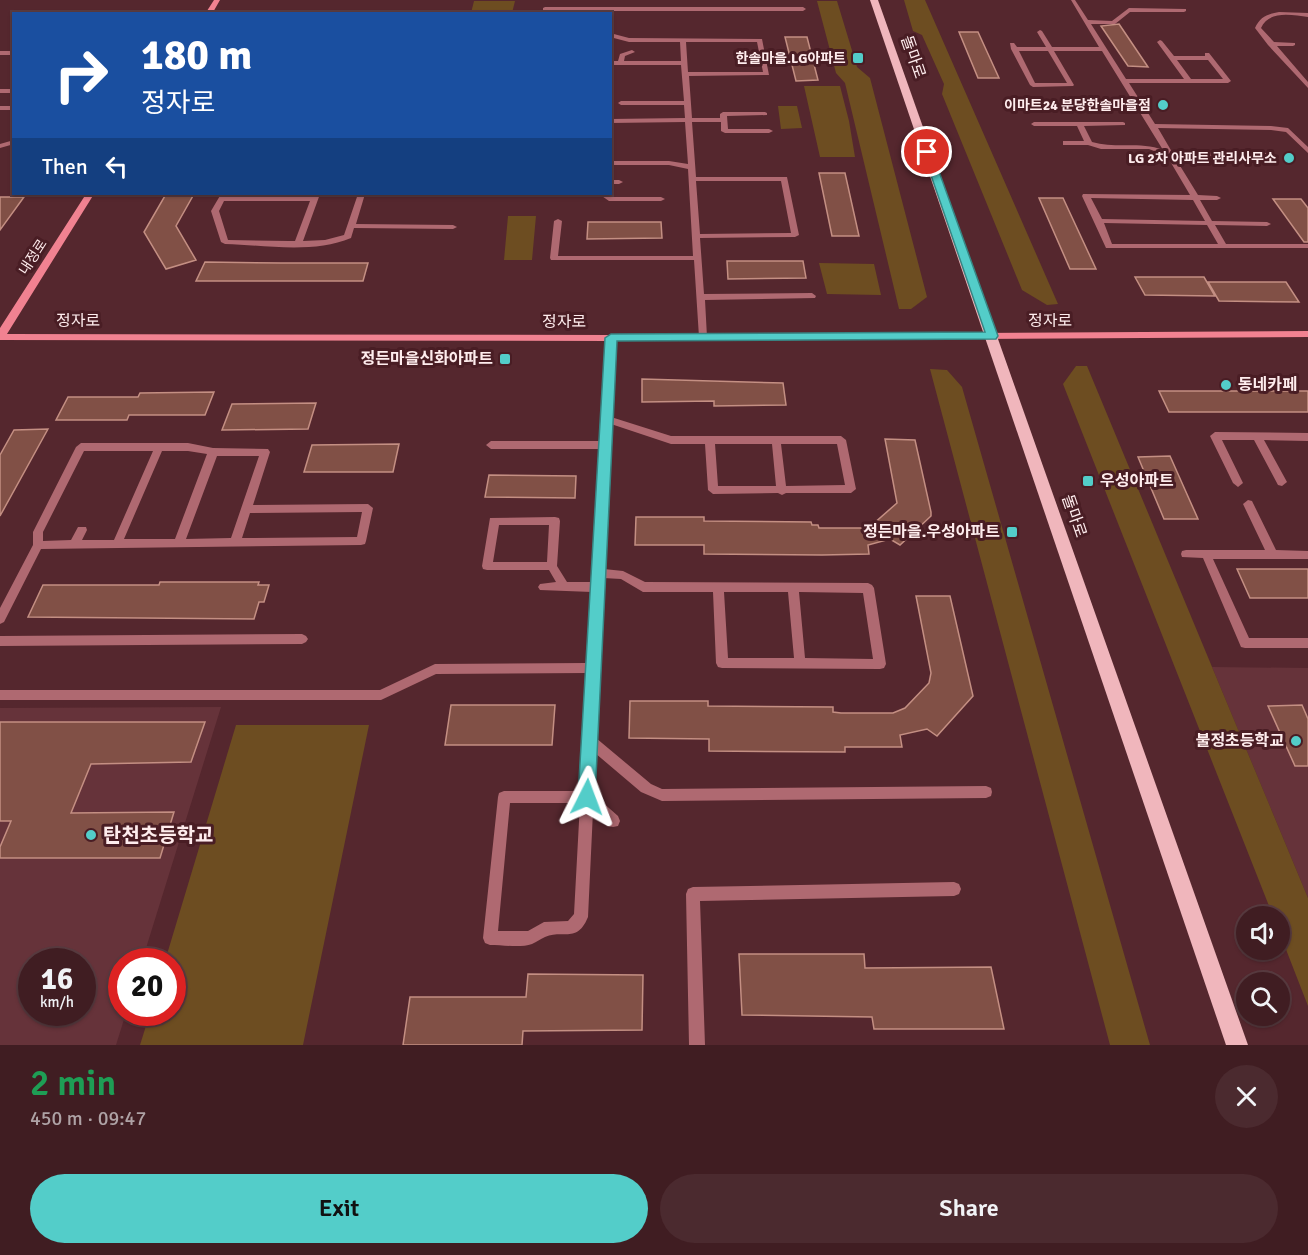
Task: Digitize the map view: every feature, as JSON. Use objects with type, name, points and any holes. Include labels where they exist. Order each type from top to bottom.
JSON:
[{"type":"main road","name":"돌마로","points":[[874,0],[1237,1045]]},
{"type":"street","name":"내정로","points":[[0,336],[89,195]]},
{"type":"street","name":"정자로","points":[[0,336],[611,338],[1308,334]]},
{"type":"lane","points":[[1073,1],[1153,126],[1224,247]]},
{"type":"lane","points":[[545,9],[601,11],[803,9]]},
{"type":"lane","points":[[1087,22],[1113,23],[1129,10],[1184,10]]},
{"type":"lane","points":[[1308,15],[1276,14],[1263,19],[1258,28],[1308,86]]},
{"type":"lane","points":[[1040,32],[1051,49],[1071,85],[1033,85],[1013,46],[1051,49],[1103,49]]},
{"type":"lane","points":[[612,36],[629,40],[760,40],[767,74],[685,75]]},
{"type":"lane","points":[[683,40],[702,337]]},
{"type":"lane","points":[[1160,42],[1189,81]]},
{"type":"lane","points":[[1270,44],[1293,44]]},
{"type":"lane","points":[[621,63],[622,55],[632,52]]},
{"type":"lane","points":[[1123,81],[1228,81],[1208,56],[1172,58]]},
{"type":"lane","points":[[612,63],[684,63]]},
{"type":"lane","points":[[621,103],[686,103]]},
{"type":"lane","points":[[765,114],[723,114],[725,131],[769,131]]},
{"type":"lane","points":[[612,121],[724,120]]},
{"type":"lane","points":[[1034,124],[1123,124]]},
{"type":"lane","points":[[1079,124],[1089,143]]},
{"type":"lane","points":[[1153,126],[1288,130],[1308,152]]},
{"type":"lane","points":[[1066,143],[1089,143],[1101,147],[1150,147],[1168,153],[1269,154]]},
{"type":"lane","points":[[612,163],[669,163],[691,167]]},
{"type":"lane","points":[[692,179],[784,178],[795,235],[695,236]]},
{"type":"lane","points":[[299,242],[316,196],[222,196],[215,211],[225,242],[299,242],[337,242],[348,236],[361,195]]},
{"type":"lane","points":[[604,195],[609,199],[661,199]]},
{"type":"lane","points":[[1217,198],[1086,196],[1109,246],[1308,246]]},
{"type":"lane","points":[[558,221],[554,258],[697,258]]},
{"type":"lane","points":[[1099,222],[1267,224]]},
{"type":"lane","points":[[351,226],[453,227]]},
{"type":"lane","points":[[699,297],[812,296]]},
{"type":"lane","points":[[611,338],[589,740],[587,797],[581,917],[571,928],[544,929],[530,938],[490,938],[504,797],[587,797],[613,821]]},
{"type":"lane","points":[[606,419],[671,444],[710,440],[841,440],[850,489],[713,490],[710,440]]},
{"type":"lane","points":[[1238,483],[1215,436],[1308,437]]},
{"type":"lane","points":[[1257,436],[1282,482]]},
{"type":"lane","points":[[776,440],[782,491]]},
{"type":"lane","points":[[491,445],[605,445]]},
{"type":"lane","points":[[0,619],[38,545],[38,532],[81,447],[188,447],[213,452],[265,452],[235,542]]},
{"type":"lane","points":[[117,544],[159,447]]},
{"type":"lane","points":[[179,543],[213,452]]},
{"type":"lane","points":[[1248,504],[1273,555]]},
{"type":"lane","points":[[38,545],[361,541],[368,508],[247,509]]},
{"type":"lane","points":[[552,566],[488,566],[494,521],[555,521],[552,566],[564,587]]},
{"type":"lane","points":[[74,545],[82,530]]},
{"type":"lane","points":[[1186,554],[1308,555]]},
{"type":"lane","points":[[1206,554],[1245,643],[1308,643]]},
{"type":"lane","points":[[598,573],[623,575],[643,587],[718,587],[868,588],[880,664],[722,663],[718,587]]},
{"type":"lane","points":[[544,587],[597,587]]},
{"type":"lane","points":[[793,588],[800,664]]},
{"type":"lane","points":[[0,640],[302,639]]},
{"type":"lane","points":[[0,695],[381,695],[435,669],[593,668]]},
{"type":"lane","points":[[589,740],[646,788],[662,795],[986,792]]},
{"type":"lane","points":[[697,1045],[693,894],[954,889]]},
{"type":"shaded area","points":[[904,0],[925,0],[1058,304],[1047,305],[1022,290],[942,94],[944,84],[922,35],[913,31]]},
{"type":"shaded area","points":[[474,1],[515,1],[512,12],[471,12]]},
{"type":"shaded area","points":[[817,1],[837,1],[857,67],[870,78],[927,297],[911,309],[899,309],[845,83],[836,73]]},
{"type":"shaded area","points":[[804,86],[840,86],[855,157],[820,157]]},
{"type":"shaded area","points":[[778,106],[797,106],[802,128],[781,129]]},
{"type":"shaded area","points":[[508,216],[536,216],[532,260],[504,260]]},
{"type":"shaded area","points":[[819,263],[874,264],[881,295],[827,294]]},
{"type":"shaded area","points":[[1076,366],[1087,366],[1308,898],[1308,1006],[1290,960],[1290,906],[1269,906],[1063,384]]},
{"type":"shaded area","points":[[930,369],[947,370],[962,387],[1150,1045],[1110,1045]]},
{"type":"shaded area","points":[[1212,667],[1308,668],[1308,898]]},
{"type":"shaded area","name":"탄천초등학교","points":[[221,707],[146,948],[108,948],[108,1026],[122,1026],[116,1045],[0,1045],[0,708]]},
{"type":"shaded area","points":[[236,725],[369,725],[303,1045],[140,1045],[146,1026],[186,1026],[186,948],[169,948]]},
{"type":"building","points":[[1119,24],[1148,67],[1128,66],[1101,26]]},
{"type":"building","points":[[959,32],[978,32],[999,78],[978,78]]},
{"type":"building","points":[[785,37],[807,37],[818,80],[796,81]]},
{"type":"building","points":[[819,173],[845,173],[859,236],[832,236]]},
{"type":"building","points":[[165,195],[193,195],[176,226],[196,260],[166,269],[144,232]]},
{"type":"building","points":[[0,197],[24,197],[0,230]]},
{"type":"building","points":[[1039,198],[1063,198],[1096,269],[1070,269]]},
{"type":"building","points":[[1273,199],[1301,199],[1308,208],[1308,242],[1304,242]]},
{"type":"building","points":[[588,222],[661,222],[662,238],[587,239]]},
{"type":"building","points":[[727,261],[803,261],[806,278],[728,279]]},
{"type":"building","points":[[205,262],[368,263],[363,281],[196,281]]},
{"type":"building","points":[[1135,277],[1204,277],[1215,296],[1145,295]]},
{"type":"building","points":[[1208,282],[1286,282],[1299,302],[1219,301]]},
{"type":"building","points":[[642,379],[783,383],[786,405],[714,406],[714,401],[642,402]]},
{"type":"building","points":[[1159,391],[1308,391],[1308,412],[1169,412]]},
{"type":"building","points":[[214,392],[205,415],[129,415],[127,420],[56,420],[68,397],[138,397],[140,393]]},
{"type":"building","points":[[316,403],[308,429],[222,430],[232,404]]},
{"type":"building","points":[[48,429],[0,516],[0,455],[14,430]]},
{"type":"building","points":[[885,439],[915,440],[931,512],[931,516],[900,545],[890,539],[868,545],[869,554],[822,555],[704,554],[704,545],[635,545],[636,517],[704,517],[704,521],[811,522],[819,528],[862,528],[873,524],[897,503]]},
{"type":"building","points":[[399,444],[393,472],[304,472],[312,445]]},
{"type":"building","points":[[1170,456],[1198,519],[1164,519],[1138,457]]},
{"type":"building","points":[[489,475],[576,476],[575,498],[485,497]]},
{"type":"building","points":[[1237,569],[1308,569],[1308,598],[1250,598]]},
{"type":"building","points":[[160,582],[259,582],[258,585],[269,585],[264,602],[259,602],[254,619],[28,617],[43,585],[159,585]]},
{"type":"building","points":[[916,596],[950,596],[973,696],[937,736],[927,729],[900,735],[902,747],[845,747],[845,752],[709,751],[709,739],[629,738],[630,701],[708,701],[708,706],[833,707],[833,712],[841,713],[893,713],[905,708],[929,683],[931,673]]},
{"type":"building","points":[[451,705],[555,705],[552,745],[445,745]]},
{"type":"building","name":"불정초등학교","points":[[1302,705],[1308,719],[1308,766],[1295,766],[1268,706]]},
{"type":"building","name":"탄천초등학교","points":[[0,722],[205,722],[191,762],[91,764],[71,813],[174,812],[160,858],[0,858],[0,847],[11,821],[0,821]]},
{"type":"building","points":[[739,954],[864,954],[865,968],[991,967],[1004,1029],[874,1029],[872,1017],[742,1015]]},
{"type":"building","points":[[528,974],[643,975],[642,1030],[523,1031],[522,1045],[403,1045],[410,997],[526,997]]},
{"type":"place","name":"한솔마을.LG아파트","points":[[858,58]]},
{"type":"place","name":"이마트24 분당한솔마을점","points":[[1163,105]]},
{"type":"place","name":"LG 2차 아파트 관리사무소","points":[[1289,158]]},
{"type":"place","name":"정든마을신화아파트","points":[[505,359]]},
{"type":"place","name":"동네카페","points":[[1226,385]]},
{"type":"place","name":"우성아파트","points":[[1088,481]]},
{"type":"place","name":"정든마을.우성아파트","points":[[1012,532]]},
{"type":"place","name":"불정초등학교","points":[[1296,741]]},
{"type":"place","name":"탄천초등학교","points":[[91,835]]},
{"type":"route","points":[[587,797],[611,338],[992,336],[927,152]]}]
